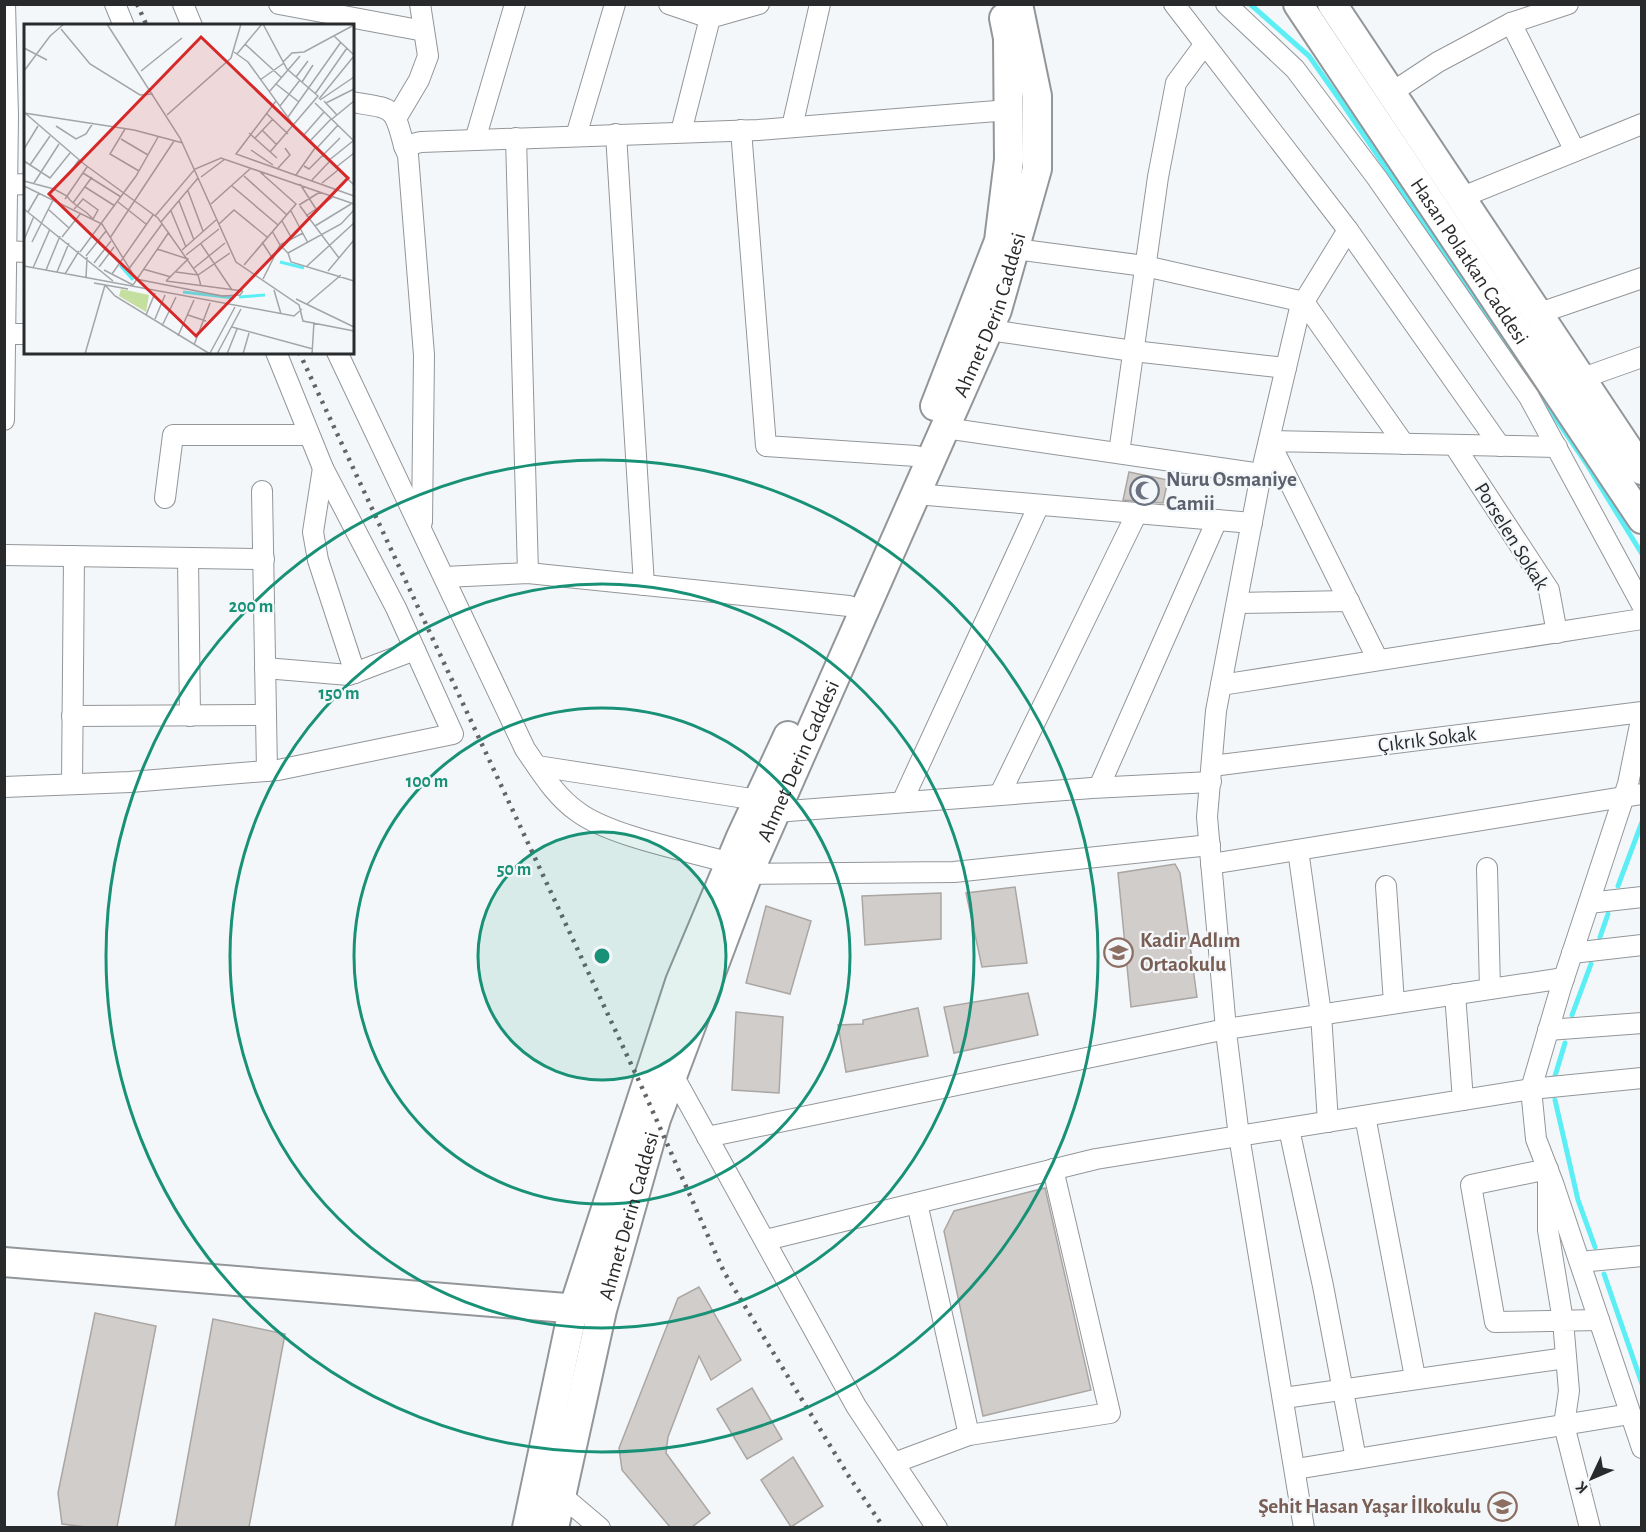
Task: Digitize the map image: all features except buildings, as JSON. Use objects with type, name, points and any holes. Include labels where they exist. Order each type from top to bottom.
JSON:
[{"type":"main road","name":"Ahmet Derin Caddesi","points":[[767,806],[849,606],[902,492],[999,241],[1009,160],[1008,38],[1001,4]]},
{"type":"main road","name":"Ahmet Derin Caddesi","points":[[527,1527],[573,1310],[680,982],[739,868],[916,494],[998,310],[1037,169],[1036,96],[1018,4]]},
{"type":"main road","name":"Hasan Polatkan Caddesi","points":[[1298,4],[1641,519]]},
{"type":"main road","name":"Hasan Polatkan Caddesi","points":[[1332,4],[1581,379],[1632,441],[1641,470]]},
{"type":"main road","name":"Ahmet Derin Caddesi","points":[[554,1527],[602,1310],[656,1119],[739,868]]},
{"type":"main road","points":[[4,1262],[573,1310],[602,1310]]},
{"type":"street","points":[[4,420],[5,327],[12,251],[6,124],[17,101],[5,29],[5,4]]},
{"type":"street","points":[[115,4],[123,24]]},
{"type":"street","points":[[183,4],[191,24]]},
{"type":"street","points":[[279,4],[326,19],[424,31]]},
{"type":"street","points":[[397,117],[419,80],[428,56],[420,4]]},
{"type":"street","points":[[475,140],[515,4]]},
{"type":"street","points":[[576,136],[615,4]]},
{"type":"street","points":[[669,4],[711,11],[759,4]]},
{"type":"street","points":[[792,127],[820,4]]},
{"type":"street","points":[[1174,4],[1348,230],[1500,446]]},
{"type":"street","points":[[1226,4],[1295,69],[1377,178],[1529,397],[1641,605]]},
{"type":"street","points":[[1391,93],[1438,62],[1511,23],[1568,4]]},
{"type":"street","points":[[681,132],[711,11]]},
{"type":"street","points":[[1511,23],[1575,152]]},
{"type":"street","points":[[1119,453],[1145,266],[1176,83],[1204,45]]},
{"type":"street","points":[[354,102],[385,108],[397,117],[408,156],[424,355],[422,528]]},
{"type":"street","points":[[404,146],[421,142],[792,127],[1009,110]]},
{"type":"street","points":[[1460,198],[1641,124]]},
{"type":"street","points":[[741,130],[766,446],[916,456]]},
{"type":"street","points":[[616,134],[644,585]]},
{"type":"street","points":[[516,138],[528,573]]},
{"type":"street","points":[[1304,1527],[1239,1136],[1226,1029],[1208,817],[1221,685],[1262,474],[1286,368],[1304,302],[1348,230]]},
{"type":"street","points":[[1015,249],[1145,266],[1304,302],[1404,444]]},
{"type":"street","points":[[1537,314],[1641,278]]},
{"type":"street","points":[[5,327],[24,332]]},
{"type":"street","points":[[989,330],[1133,351],[1286,368]]},
{"type":"street","points":[[4,787],[267,771],[453,734],[415,650],[323,468],[277,354]]},
{"type":"street","points":[[338,354],[446,577],[525,749],[555,792],[578,813],[605,828],[739,868],[954,872],[1298,850],[1633,795]]},
{"type":"street","points":[[1581,379],[1641,357]]},
{"type":"street","points":[[945,428],[1262,474]]},
{"type":"street","points":[[165,498],[172,435],[309,435]]},
{"type":"street","points":[[1269,441],[1557,447]]},
{"type":"street","points":[[1269,441],[1378,660]]},
{"type":"street","name":"Porselen Sokak","points":[[1454,445],[1549,590],[1557,633]]},
{"type":"street","points":[[323,468],[312,531],[318,560],[355,673]]},
{"type":"street","points":[[262,492],[267,771]]},
{"type":"street","points":[[916,494],[1252,523]]},
{"type":"street","points":[[902,802],[1039,505]]},
{"type":"street","points":[[1000,794],[1137,513]]},
{"type":"street","points":[[1099,787],[1217,520]]},
{"type":"street","points":[[4,555],[264,559]]},
{"type":"street","points":[[72,784],[74,556]]},
{"type":"street","points":[[188,558],[190,716]]},
{"type":"street","points":[[446,577],[528,573],[849,606]]},
{"type":"street","points":[[1237,603],[1348,601]]},
{"type":"street","points":[[1221,685],[1641,620]]},
{"type":"street","points":[[265,669],[325,675],[355,673],[415,650]]},
{"type":"street","points":[[1641,714],[1633,795],[1589,903],[1531,1089],[1536,1139],[1580,1262],[1641,1448]]},
{"type":"street","name":"Çıkrık Sokak","points":[[537,766],[767,806],[902,802],[1099,787],[1211,774],[1641,714]]},
{"type":"street","points":[[72,716],[266,715]]},
{"type":"street","points":[[1298,850],[1321,1014],[1329,1122]]},
{"type":"street","points":[[1487,868],[1490,989]]},
{"type":"street","points":[[1386,886],[1394,1003]]},
{"type":"street","points":[[1589,903],[1641,897]]},
{"type":"street","points":[[1572,953],[1641,945]]},
{"type":"street","points":[[707,1137],[1226,1029],[1564,978]]},
{"type":"street","points":[[1455,994],[1463,1100]]},
{"type":"street","points":[[1548,1030],[1641,1023]]},
{"type":"street","points":[[672,1075],[766,1240],[856,1406],[937,1527]]},
{"type":"street","points":[[766,1240],[1096,1159],[1531,1089],[1641,1078]]},
{"type":"street","points":[[1365,1116],[1415,1377]]},
{"type":"street","points":[[1288,1128],[1356,1459]]},
{"type":"street","points":[[894,1463],[969,1435],[1110,1413],[1053,1169]]},
{"type":"street","points":[[1548,1169],[1471,1185],[1495,1322],[1599,1320]]},
{"type":"street","points":[[1548,1169],[1548,1230],[1563,1321],[1569,1390],[1564,1425],[1590,1527]]},
{"type":"street","points":[[917,1203],[969,1435]]},
{"type":"street","points":[[1580,1262],[1641,1256]]},
{"type":"street","points":[[1284,1398],[1415,1377],[1566,1358]]},
{"type":"street","points":[[1296,1469],[1630,1414]]},
{"type":"street","points":[[561,1496],[600,1527]]},
{"type":"waterway","points":[[1250,4],[1309,56],[1586,463],[1642,554]]},
{"type":"waterway","points":[[1618,886],[1642,822]]},
{"type":"waterway","points":[[1600,937],[1608,914]]},
{"type":"waterway","points":[[1572,1015],[1591,964]]},
{"type":"waterway","points":[[1555,1076],[1565,1043]]},
{"type":"waterway","points":[[1555,1100],[1578,1200],[1595,1247]]},
{"type":"waterway","points":[[1604,1274],[1642,1384]]},
{"type":"railway","points":[[137,4],[146,24]]},
{"type":"railway","points":[[300,354],[645,1094],[724,1272],[848,1475],[884,1528]]},
{"type":"place","name":"Nuru Osmaniye Camii","points":[[1145,491]]},
{"type":"place","name":"Kadir Adlım Ortaokulu","points":[[1119,952]]},
{"type":"place","name":"Şehit Hasan Yaşar İlkokulu","points":[[1502,1506]]}]
